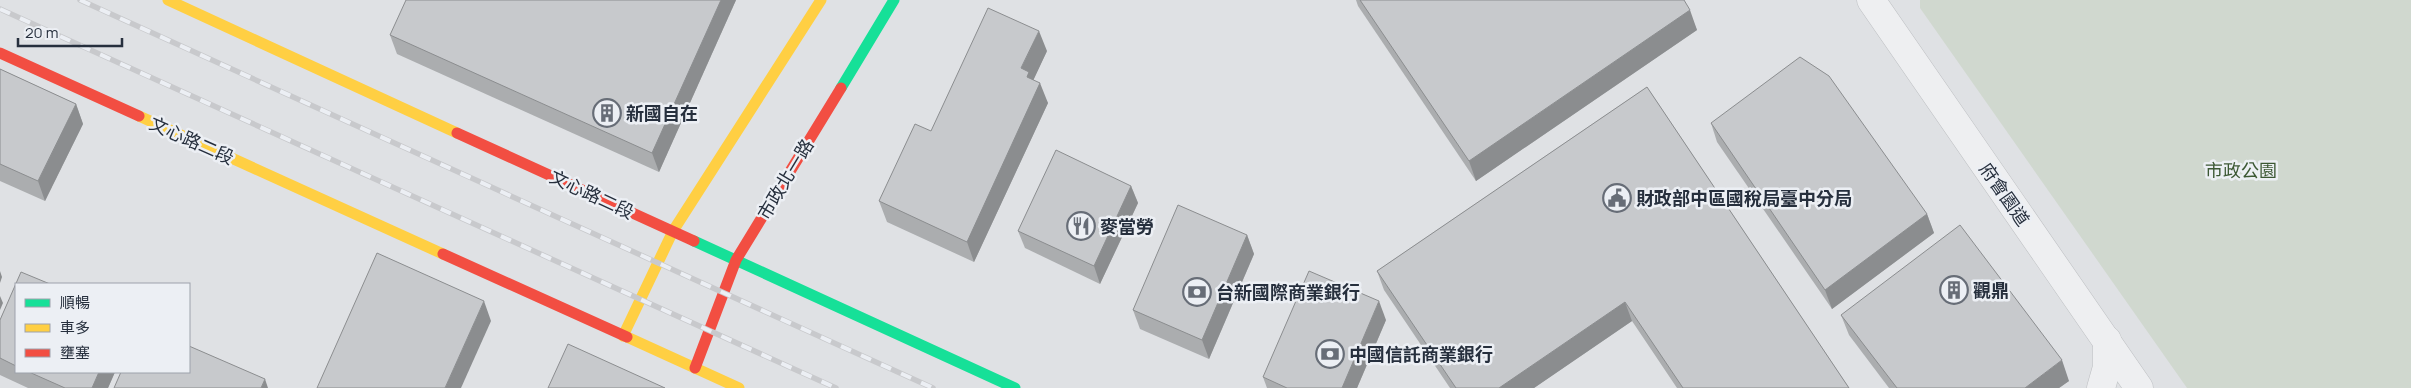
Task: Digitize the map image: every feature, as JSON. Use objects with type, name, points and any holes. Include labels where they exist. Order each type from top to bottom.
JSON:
[{"type":"main road","name":"文心路二段","points":[[168,0],[1015,388]]},
{"type":"main road","points":[[623,336],[673,231],[821,0]]},
{"type":"main road","name":"市政北一路","points":[[695,368],[736,260],[894,0]]},
{"type":"main road","name":"文心路二段","points":[[0,53],[739,388]]},
{"type":"street","name":"府會園道","points":[[1871,0],[2139,388]]},
{"type":"street","points":[[2101,388],[2107,367],[2107,340]]},
{"type":"green space","name":"市政公園","points":[[1920,0],[2411,0],[2411,388],[2187,388],[1920,8]]},
{"type":"building","name":"新國自在","points":[[406,0],[721,0],[652,153],[390,35]]},
{"type":"building","points":[[1360,0],[1684,0],[1690,10],[1469,161]]},
{"type":"building","points":[[988,8],[1039,31],[1021,68],[1029,72],[1027,77],[1040,83],[967,242],[879,201],[915,124],[931,131]]},
{"type":"building","points":[[1800,57],[1829,76],[1927,214],[1825,290],[1711,123]]},
{"type":"building","points":[[0,69],[76,104],[38,181],[0,164]]},
{"type":"building","name":"財政部中區國稅局臺中分局","points":[[1647,87],[1849,388],[1683,388],[1625,302],[1499,388],[1456,388],[1377,271]]},
{"type":"building","name":"麥當勞","points":[[1056,150],[1131,186],[1094,266],[1018,231]]},
{"type":"building","name":"台新國際商業銀行","points":[[1178,205],[1247,235],[1202,340],[1133,310]]},
{"type":"building","name":"觀鼎","points":[[1960,225],[2062,360],[2025,388],[1897,388],[1841,315]]},
{"type":"building","points":[[377,253],[484,301],[445,388],[317,388]]},
{"type":"building","name":"中國信託商業銀行","points":[[1309,271],[1379,301],[1342,388],[1287,388],[1263,377]]},
{"type":"building","points":[[21,272],[48,283],[16,283]]},
{"type":"building","points":[[15,286],[15,366],[0,358],[0,320]]},
{"type":"building","points":[[568,344],[665,388],[548,388]]},
{"type":"building","points":[[190,346],[265,379],[261,388],[114,388],[121,373],[190,373]]},
{"type":"building","points":[[31,373],[99,373],[92,388],[65,388]]},
{"type":"railway","points":[[80,0],[933,388]]},
{"type":"railway","points":[[0,9],[836,388]]},
{"type":"traffic: fast","points":[[841,88],[894,0]]},
{"type":"traffic: fast","points":[[694,241],[1015,388]]},
{"type":"traffic: slow","points":[[168,0],[457,133]]},
{"type":"traffic: slow","points":[[623,336],[673,231],[821,0]]},
{"type":"traffic: slow","points":[[139,116],[443,254]]},
{"type":"traffic: slow","points":[[627,337],[739,388]]},
{"type":"traffic: jam","points":[[0,53],[139,116]]},
{"type":"traffic: jam","points":[[695,368],[736,260],[841,88]]},
{"type":"traffic: jam","points":[[457,133],[694,241]]},
{"type":"traffic: jam","points":[[443,254],[627,337]]},
{"type":"place","name":"新國自在","points":[[607,113]]},
{"type":"place","name":"財政部中區國稅局臺中分局","points":[[1617,198]]},
{"type":"place","name":"麥當勞","points":[[1081,226]]},
{"type":"place","name":"觀鼎","points":[[1954,290]]},
{"type":"place","name":"台新國際商業銀行","points":[[1197,292]]},
{"type":"place","name":"中國信託商業銀行","points":[[1330,354]]}]
